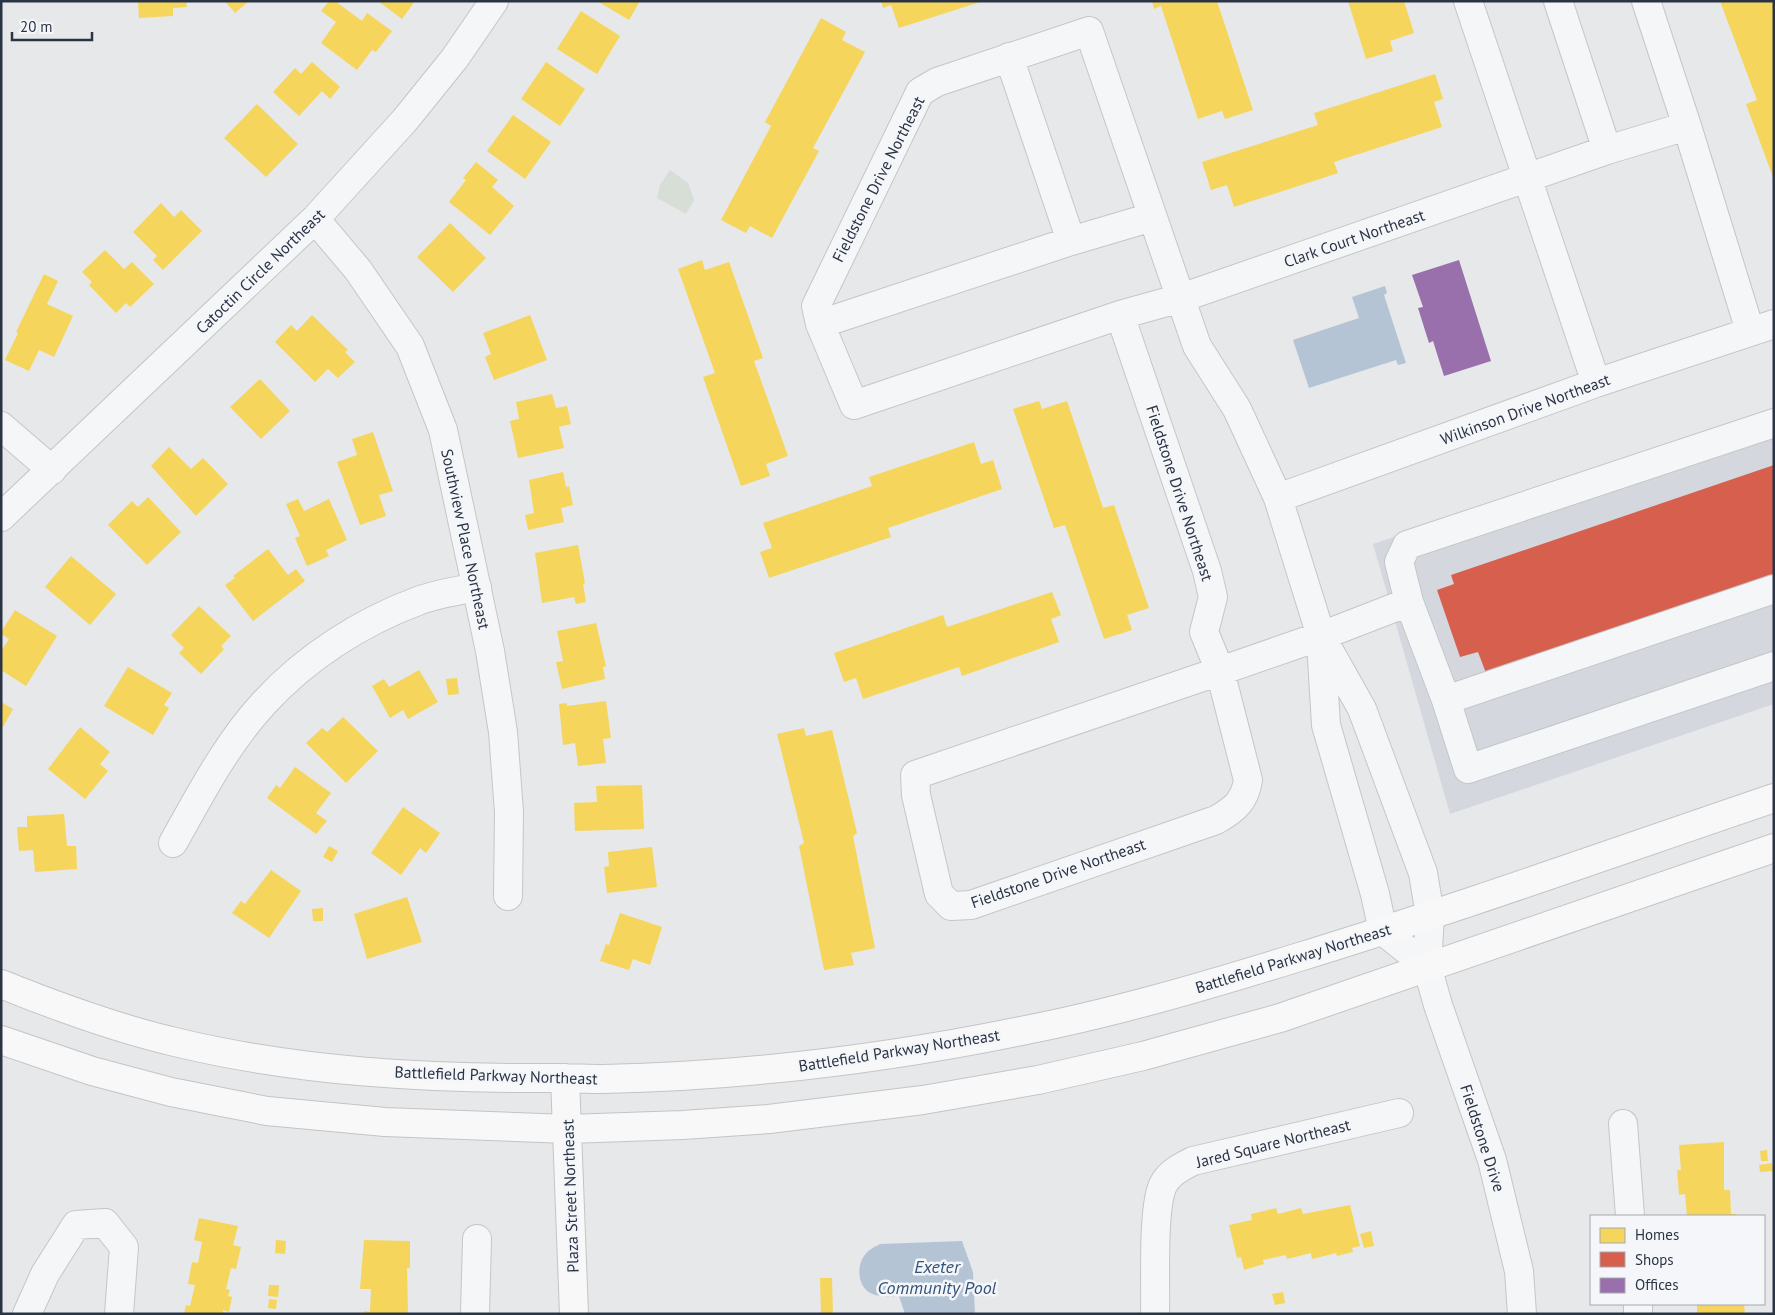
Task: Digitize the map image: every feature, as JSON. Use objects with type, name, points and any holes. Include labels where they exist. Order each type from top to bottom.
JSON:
[{"type":"main road","name":"Battlefield Parkway Northeast","points":[[1,984],[109,1024],[177,1043],[278,1061],[374,1071],[490,1078],[602,1079],[798,1066],[936,1047],[1098,1014],[1230,978],[1383,931],[1774,798]]},
{"type":"main road","points":[[1,1040],[101,1074],[171,1092],[267,1111],[385,1122],[568,1129],[683,1125],[769,1119],[923,1100],[1038,1080],[1143,1056],[1280,1018],[1774,848]]},
{"type":"main road","name":"Plaza Street Northeast","points":[[565,1078],[574,1314]]},
{"type":"street","name":"Catoctin Circle Northeast","points":[[1,517],[315,219],[405,120],[455,58],[494,1]]},
{"type":"street","points":[[1468,1],[1596,383]]},
{"type":"street","points":[[1558,1],[1607,150]]},
{"type":"street","points":[[1646,1],[1687,126],[1762,328]]},
{"type":"street","name":"Fieldstone Drive Northeast","points":[[1180,298],[1120,315],[854,405],[820,324],[816,306],[920,92],[937,82],[1089,31],[1197,346],[1236,409],[1278,498],[1321,636],[1362,709],[1422,873],[1430,915],[1427,966]]},
{"type":"street","points":[[1009,57],[1071,241]]},
{"type":"street","name":"Clark Court Northeast","points":[[1180,298],[1607,150],[1687,126]]},
{"type":"street","points":[[820,324],[1071,241],[1152,217]]},
{"type":"street","name":"Southview Place Northeast","points":[[315,219],[358,270],[410,346],[443,430],[490,651],[503,732],[509,812],[508,896]]},
{"type":"street","name":"Fieldstone Drive Northeast","points":[[1120,315],[1207,571],[1213,596],[1204,632],[1220,671],[1248,780],[1246,792],[1236,809],[1216,820],[971,905],[951,906],[939,894],[916,795],[915,775],[1220,671],[1321,636]]},
{"type":"street","name":"Wilkinson Drive Northeast","points":[[1278,498],[1596,383],[1762,328]]},
{"type":"street","points":[[1774,423],[1407,545],[1400,562],[1409,602],[1446,700],[1468,769],[1774,666]]},
{"type":"street","points":[[1,426],[52,470]]},
{"type":"street","points":[[173,843],[211,776],[239,734],[264,702],[312,660],[365,624],[419,600],[477,587]]},
{"type":"street","points":[[1446,700],[1774,589]]},
{"type":"street","points":[[1321,636],[1409,602]]},
{"type":"street","name":"Fieldstone Drive Northeast","points":[[1321,636],[1326,724],[1375,894],[1383,931]]},
{"type":"street","points":[[1383,931],[1427,966]]},
{"type":"street","name":"Fieldstone Drive","points":[[1427,966],[1438,1005],[1492,1160],[1519,1271],[1522,1314]]},
{"type":"street","name":"Jared Square Northeast","points":[[1155,1314],[1158,1205],[1163,1185],[1174,1172],[1193,1161],[1400,1113]]},
{"type":"street","points":[[1623,1124],[1630,1215]]},
{"type":"street","points":[[28,1314],[45,1274],[76,1226],[105,1223],[124,1247],[119,1314]]},
{"type":"street","points":[[475,1314],[478,1239]]},
{"type":"shaded area","points":[[670,170],[688,183],[694,200],[686,214],[657,198],[660,185]]},
{"type":"shaded area","points":[[1774,408],[1774,704],[1450,814],[1373,544]]},
{"type":"water","points":[[1385,286],[1387,293],[1384,295],[1406,363],[1398,365],[1396,360],[1309,388],[1293,340],[1359,318],[1352,297]]},
{"type":"water","name":"Exeter Community Pool","points":[[962,1241],[973,1272],[975,1314],[905,1314],[899,1296],[875,1295],[865,1289],[862,1284],[859,1273],[861,1261],[867,1252],[880,1244]]},
{"type":"building: Homes","points":[[138,1],[186,1],[187,7],[173,8],[173,16],[139,18]]},
{"type":"building: Homes","points":[[225,1],[249,1],[235,13]]},
{"type":"building: Homes","points":[[329,1],[335,1],[362,21],[367,13],[392,31],[376,52],[372,50],[357,70],[321,43],[336,22],[321,11]]},
{"type":"building: Homes","points":[[378,1],[415,1],[402,19]]},
{"type":"building: Homes","points":[[597,1],[640,1],[629,20]]},
{"type":"building: Homes","points":[[881,1],[980,2],[899,28],[891,5],[883,8]]},
{"type":"building: Homes","points":[[1152,1],[1217,1],[1253,110],[1225,119],[1222,111],[1198,119],[1161,6],[1154,9]]},
{"type":"building: Homes","points":[[1348,1],[1404,1],[1414,33],[1390,41],[1393,51],[1366,59]]},
{"type":"building: Homes","points":[[1720,1],[1774,1],[1774,180],[1746,104],[1757,100]]},
{"type":"building: Homes","points":[[581,11],[620,36],[597,74],[557,49]]},
{"type":"building: Homes","points":[[821,18],[846,32],[842,40],[865,52],[813,148],[819,151],[772,238],[750,226],[746,233],[721,220],[771,126],[765,122]]},
{"type":"building: Homes","points":[[312,62],[340,87],[330,99],[322,91],[299,116],[273,92],[295,68],[301,74]]},
{"type":"building: Homes","points":[[546,62],[585,89],[560,126],[521,99]]},
{"type":"building: Homes","points":[[1435,74],[1443,99],[1434,102],[1442,127],[1334,162],[1338,173],[1234,207],[1227,185],[1211,190],[1202,162],[1318,125],[1314,113]]},
{"type":"building: Homes","points":[[257,104],[298,144],[266,177],[224,138]]},
{"type":"building: Homes","points":[[513,115],[551,142],[525,179],[487,151]]},
{"type":"building: Homes","points":[[476,162],[498,180],[492,187],[514,206],[490,235],[449,202],[466,180],[463,178]]},
{"type":"building: Homes","points":[[161,203],[174,217],[181,210],[202,231],[163,270],[153,260],[157,256],[133,232]]},
{"type":"building: Homes","points":[[450,223],[486,258],[453,292],[417,257]]},
{"type":"building: Homes","points":[[105,250],[124,269],[132,262],[154,284],[130,307],[126,303],[116,313],[89,285],[92,282],[82,272]]},
{"type":"building: Homes","points":[[702,260],[705,270],[729,262],[763,358],[754,361],[788,456],[766,464],[770,476],[741,486],[703,377],[715,373],[678,269]]},
{"type":"building: Homes","points":[[44,274],[58,281],[47,304],[73,316],[54,357],[39,350],[29,371],[5,360],[18,333],[16,332]]},
{"type":"building: Homes","points":[[312,315],[348,350],[345,352],[355,362],[338,378],[328,369],[315,382],[275,342],[291,325],[297,331]]},
{"type":"building: Homes","points":[[530,315],[547,360],[494,380],[485,357],[491,354],[483,333]]},
{"type":"building: Homes","points":[[260,379],[290,411],[261,439],[230,407]]},
{"type":"building: Homes","points":[[552,394],[556,408],[567,406],[571,424],[559,427],[564,448],[518,458],[510,421],[519,419],[516,402]]},
{"type":"building: Homes","points":[[1039,401],[1042,409],[1067,401],[1103,508],[1114,505],[1149,608],[1127,615],[1132,630],[1104,639],[1065,525],[1054,528],[1013,409]]},
{"type":"building: Homes","points":[[373,432],[393,491],[379,495],[386,516],[360,525],[337,462],[357,455],[352,439]]},
{"type":"building: Homes","points":[[974,442],[981,464],[993,460],[1002,489],[888,528],[891,537],[769,578],[760,552],[772,548],[763,523],[872,486],[869,477]]},
{"type":"building: Homes","points":[[169,447],[191,469],[203,458],[228,484],[196,516],[151,466]]},
{"type":"building: Homes","points":[[563,472],[566,487],[569,486],[573,505],[561,508],[564,522],[528,530],[525,515],[534,513],[529,480]]},
{"type":"building: Homes","points":[[148,497],[181,532],[147,565],[108,525],[132,501],[138,507]]},
{"type":"building: Homes","points":[[298,499],[304,511],[329,499],[347,540],[326,550],[329,556],[307,566],[295,538],[300,536],[286,504]]},
{"type":"building: Homes","points":[[578,545],[585,583],[583,584],[586,602],[576,604],[574,597],[542,603],[535,553]]},
{"type":"building: Homes","points":[[268,549],[288,575],[296,569],[305,581],[253,621],[225,585],[235,578],[233,576]]},
{"type":"building: Homes","points":[[71,556],[116,594],[90,625],[45,587]]},
{"type":"building: Homes","points":[[1052,592],[1061,615],[1051,619],[1059,642],[962,676],[959,667],[863,699],[856,678],[844,682],[834,653],[943,615],[947,627]]},
{"type":"building: Homes","points":[[199,606],[231,636],[221,646],[224,649],[201,674],[179,653],[184,648],[171,635]]},
{"type":"building: Homes","points":[[15,610],[57,636],[26,686],[1,670],[1,651],[9,639],[1,634],[1,632]]},
{"type":"building: Homes","points":[[596,623],[606,666],[603,667],[605,679],[562,689],[556,662],[563,661],[557,631]]},
{"type":"building: Homes","points":[[128,667],[172,693],[164,705],[169,708],[153,735],[104,706]]},
{"type":"building: Homes","points":[[419,670],[438,702],[408,719],[403,710],[390,718],[372,686],[384,679],[389,687]]},
{"type":"building: Homes","points":[[457,678],[459,694],[448,695],[446,679]]},
{"type":"building: Homes","points":[[606,701],[611,738],[603,739],[606,763],[578,766],[575,743],[563,745],[559,704],[567,703],[567,706]]},
{"type":"building: Homes","points":[[1,702],[13,709],[3,727],[1,726]]},
{"type":"building: Homes","points":[[343,717],[378,751],[346,783],[306,743],[322,728],[327,732]]},
{"type":"building: Homes","points":[[80,727],[110,752],[100,764],[108,771],[85,799],[48,769]]},
{"type":"building: Homes","points":[[804,728],[806,736],[832,730],[857,833],[853,836],[875,948],[851,953],[854,965],[824,970],[799,846],[804,843],[777,734]]},
{"type":"building: Homes","points":[[295,767],[331,793],[316,813],[327,821],[316,834],[267,798],[276,785],[280,788]]},
{"type":"building: Homes","points":[[642,785],[644,829],[575,831],[574,803],[597,802],[596,786]]},
{"type":"building: Homes","points":[[403,807],[440,833],[426,853],[420,848],[401,875],[371,853]]},
{"type":"building: Homes","points":[[64,814],[67,846],[76,846],[77,869],[35,872],[33,850],[19,851],[17,827],[27,827],[27,816]]},
{"type":"building: Homes","points":[[329,846],[338,851],[332,862],[323,857]]},
{"type":"building: Homes","points":[[652,847],[657,887],[607,893],[604,867],[609,866],[608,852]]},
{"type":"building: Homes","points":[[271,870],[301,891],[269,938],[232,913],[241,901],[245,904]]},
{"type":"building: Homes","points":[[407,897],[422,942],[367,959],[354,914]]},
{"type":"building: Homes","points":[[323,908],[323,921],[313,921],[312,909]]},
{"type":"building: Homes","points":[[620,913],[662,927],[650,965],[633,959],[629,970],[600,961],[606,944],[609,945]]},
{"type":"building: Homes","points":[[1724,1142],[1724,1190],[1730,1190],[1731,1214],[1737,1215],[1687,1215],[1685,1194],[1679,1195],[1677,1170],[1681,1170],[1679,1145]]},
{"type":"building: Homes","points":[[1767,1150],[1768,1161],[1761,1161],[1760,1151]]},
{"type":"building: Homes","points":[[1772,1163],[1773,1171],[1760,1172],[1759,1165]]},
{"type":"building: Homes","points":[[1350,1205],[1360,1246],[1352,1248],[1353,1252],[1337,1256],[1336,1253],[1312,1259],[1311,1253],[1287,1259],[1286,1255],[1263,1260],[1264,1264],[1244,1270],[1241,1257],[1237,1258],[1229,1225],[1252,1220],[1251,1214],[1276,1208],[1278,1214],[1301,1208],[1303,1214]]},
{"type":"building: Homes","points":[[199,1218],[238,1226],[233,1245],[241,1247],[236,1269],[231,1268],[226,1289],[230,1290],[228,1296],[232,1297],[229,1312],[223,1310],[223,1314],[184,1314],[186,1305],[190,1306],[195,1285],[188,1284],[192,1262],[198,1263],[202,1242],[194,1240]]},
{"type":"building: Homes","points":[[1371,1231],[1374,1246],[1364,1248],[1360,1234]]},
{"type":"building: Homes","points":[[276,1240],[286,1241],[285,1254],[275,1253]]},
{"type":"building: Homes","points":[[364,1240],[410,1241],[410,1268],[407,1268],[408,1314],[364,1314],[364,1311],[370,1312],[371,1289],[360,1289]]},
{"type":"building: Homes","points":[[820,1278],[832,1278],[833,1314],[821,1314]]},
{"type":"building: Homes","points":[[269,1285],[279,1285],[278,1297],[268,1296]]},
{"type":"building: Homes","points":[[1283,1292],[1285,1303],[1275,1305],[1272,1294]]},
{"type":"building: Homes","points":[[269,1299],[277,1300],[276,1309],[268,1308]]},
{"type":"building: Homes","points":[[1697,1305],[1744,1305],[1745,1314],[1697,1314]]},
{"type":"building: Shops","points":[[1774,465],[1774,575],[1486,673],[1478,652],[1460,657],[1437,590],[1454,584],[1451,575]]},
{"type":"building: Offices","points":[[1459,260],[1491,361],[1444,376],[1433,341],[1429,343],[1418,308],[1423,307],[1412,275]]}]
